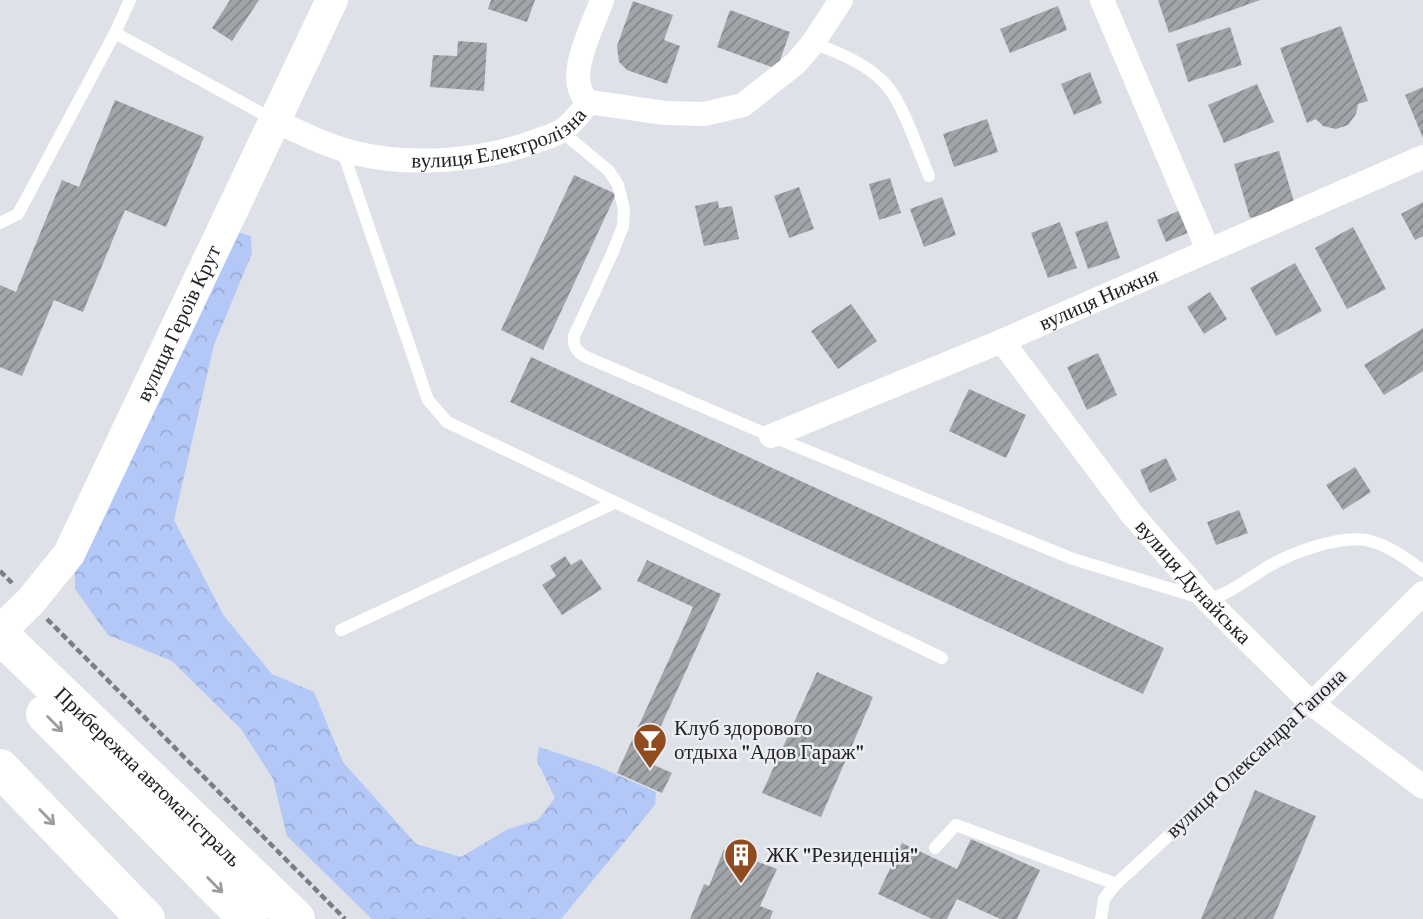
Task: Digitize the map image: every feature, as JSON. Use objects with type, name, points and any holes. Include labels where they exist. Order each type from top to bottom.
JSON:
[{"type":"main road","name":"Прибережна автомагістраль","points":[[0,633],[296,919]]},
{"type":"main road","name":"Прибережна автомагістраль","points":[[0,650],[18,686],[248,919]]},
{"type":"main road","points":[[0,768],[146,919]]},
{"type":"street","name":"вулиця Героїв Крут","points":[[0,633],[30,602],[69,554],[332,0]]},
{"type":"street","points":[[589,102],[581,96],[577,75],[602,0]]},
{"type":"street","name":"вулиця Електролізна","points":[[275,121],[318,141],[356,153],[413,160],[449,159],[524,146],[561,131],[577,118],[589,102],[665,113],[704,114],[743,104],[796,63],[813,43],[841,0]]},
{"type":"street","points":[[1102,0],[1208,250]]},
{"type":"street","name":"вулиця Нижня","points":[[771,436],[1002,341],[1423,157]]},
{"type":"street","name":"вулиця Дунайська","points":[[1002,341],[1131,513],[1208,600],[1312,704],[1423,787]]},
{"type":"street","name":"вулиця Олександра Гапона","points":[[1312,704],[1423,593]]},
{"type":"lane","points":[[0,223],[18,214],[116,33],[130,0]]},
{"type":"lane","points":[[116,33],[275,121]]},
{"type":"lane","points":[[813,43],[843,54],[869,69],[888,87],[929,176]]},
{"type":"lane","points":[[561,131],[609,171],[618,184],[624,209],[623,226],[612,254],[574,336],[577,349],[586,356],[771,436],[1073,559],[1208,600],[1231,591],[1281,559],[1323,544],[1366,540],[1389,549],[1423,571]]},
{"type":"lane","points":[[342,149],[428,400],[447,422],[942,658]]},
{"type":"lane","points":[[341,630],[614,503]]},
{"type":"lane","name":"вулиця Олександра Гапона","points":[[1101,919],[1104,899],[1116,884],[1312,704]]},
{"type":"lane","points":[[935,848],[956,825],[1116,884]]},
{"type":"path","points":[[0,571],[345,919]]},
{"type":"green space","points":[[238,232],[251,236],[252,253],[214,345],[174,520],[224,616],[272,674],[314,692],[343,762],[416,844],[461,857],[508,829],[538,820],[555,798],[537,761],[539,747],[597,766],[656,792],[655,805],[561,919],[372,919],[287,836],[273,779],[241,729],[172,661],[108,635],[75,589],[75,557],[190,261],[209,240]]},
{"type":"building","points":[[230,0],[259,0],[232,41],[212,28]]},
{"type":"building","points":[[491,0],[535,0],[527,22],[488,9]]},
{"type":"building","points":[[1158,0],[1260,0],[1169,33]]},
{"type":"building","points":[[633,1],[673,15],[664,40],[680,46],[667,84],[627,70],[619,62],[617,46]]},
{"type":"building","points":[[1058,6],[1067,30],[1010,53],[1000,29]]},
{"type":"building","points":[[730,10],[790,32],[777,69],[717,47]]},
{"type":"building","points":[[1341,26],[1368,101],[1358,104],[1356,114],[1348,125],[1336,129],[1323,126],[1316,119],[1307,123],[1280,48]]},
{"type":"building","points":[[1230,27],[1242,65],[1188,82],[1176,44]]},
{"type":"building","points":[[458,41],[487,43],[484,91],[430,87],[433,55],[457,56]]},
{"type":"building","points":[[1090,72],[1102,103],[1074,115],[1061,84]]},
{"type":"building","points":[[1257,84],[1274,122],[1224,143],[1208,105]]},
{"type":"building","points":[[1423,87],[1423,138],[1405,95]]},
{"type":"building","points":[[115,100],[204,137],[166,227],[125,210],[83,312],[54,300],[22,376],[0,367],[0,285],[16,292],[62,180],[79,187]]},
{"type":"building","points":[[987,119],[998,152],[954,167],[943,134]]},
{"type":"building","points":[[1279,151],[1295,205],[1250,218],[1234,164]]},
{"type":"building","points":[[574,175],[616,194],[543,350],[501,330]]},
{"type":"building","points":[[890,178],[901,213],[879,220],[869,184]]},
{"type":"building","points":[[799,187],[814,229],[789,238],[774,196]]},
{"type":"building","points":[[942,197],[956,235],[924,247],[910,209]]},
{"type":"building","points":[[718,201],[719,208],[732,206],[739,239],[704,246],[695,206]]},
{"type":"building","points":[[1423,202],[1423,236],[1415,240],[1401,214]]},
{"type":"building","points":[[1181,210],[1190,232],[1166,242],[1157,220]]},
{"type":"building","points":[[1107,221],[1120,258],[1088,269],[1075,232]]},
{"type":"building","points":[[1060,222],[1077,268],[1048,278],[1031,233]]},
{"type":"building","points":[[1353,227],[1386,289],[1347,309],[1315,248]]},
{"type":"building","points":[[1295,263],[1322,311],[1276,336],[1250,288]]},
{"type":"building","points":[[1210,292],[1227,319],[1204,334],[1187,307]]},
{"type":"building","points":[[851,304],[877,341],[838,369],[811,331]]},
{"type":"building","points":[[1423,328],[1423,371],[1384,395],[1364,365]]},
{"type":"building","points":[[1098,353],[1117,395],[1087,410],[1067,367]]},
{"type":"building","points":[[531,357],[1164,648],[1143,694],[510,402]]},
{"type":"building","points":[[969,389],[1026,415],[1006,458],[949,431]]},
{"type":"building","points":[[1166,458],[1177,480],[1150,493],[1140,470]]},
{"type":"building","points":[[1355,467],[1371,492],[1343,510],[1326,485]]},
{"type":"building","points":[[1239,510],[1248,533],[1216,545],[1207,522]]},
{"type":"building","points":[[565,556],[571,565],[581,559],[602,589],[562,615],[542,585],[556,576],[550,566]]},
{"type":"building","points":[[647,560],[721,594],[645,761],[672,773],[662,793],[617,773],[693,607],[637,581]]},
{"type":"building","points":[[817,672],[873,697],[821,817],[762,793]]},
{"type":"building","points":[[1255,790],[1316,816],[1273,919],[1201,919]]},
{"type":"building","points":[[971,839],[1040,870],[1017,919],[1000,919],[957,899],[947,919],[932,919],[878,894],[902,843],[957,869]]},
{"type":"building","name":"ЖК \"Резиденція\"","points":[[724,849],[777,869],[760,906],[773,911],[770,919],[690,919],[704,884],[709,886]]},
{"type":"place","name":"Клуб здорового отдыха \"Адов Гараж\"","points":[[650,770]]},
{"type":"place","name":"ЖК \"Резиденція\"","points":[[741,885]]}]
